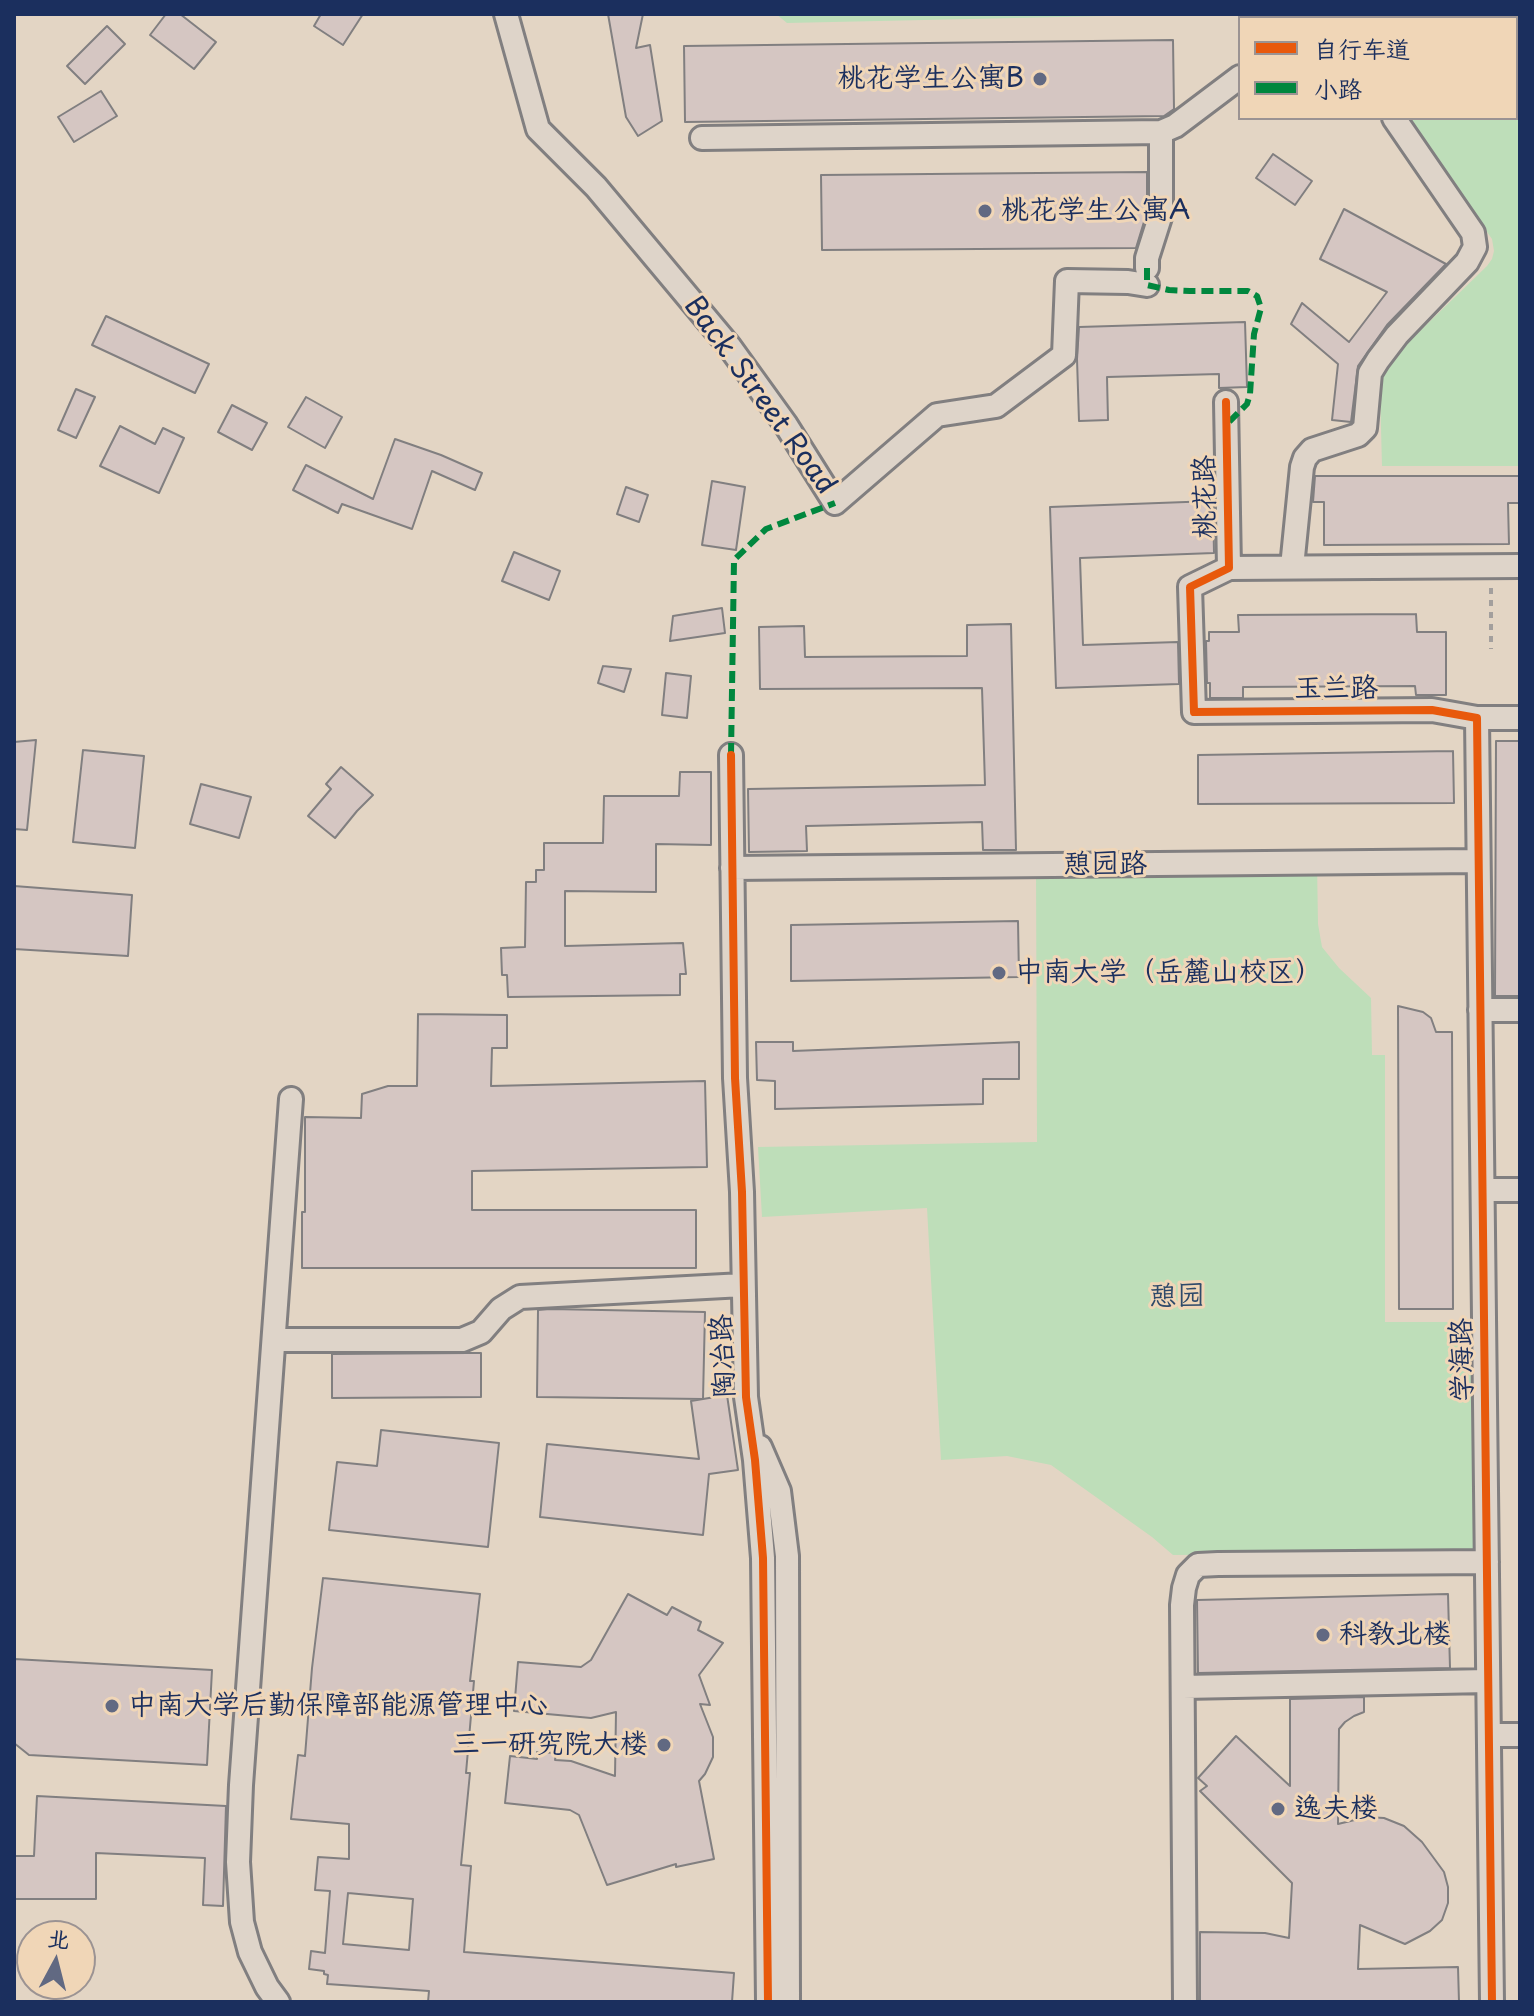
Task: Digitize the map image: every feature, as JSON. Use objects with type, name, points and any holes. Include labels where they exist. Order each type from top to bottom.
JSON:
[{"type":"street","name":"Back Street Road","points":[[506,14],[538,129],[596,187],[729,346],[786,425],[835,503],[937,415],[996,406],[1064,355],[1067,281],[1128,282],[1147,276],[1147,258],[1161,214],[1161,132]]},
{"type":"street","points":[[702,138],[1161,132],[1175,126],[1238,79]]},
{"type":"street","points":[[1292,567],[1305,458],[1312,450],[1358,435],[1365,428],[1370,373],[1397,335],[1467,262],[1475,247],[1473,233],[1395,120]]},
{"type":"street","name":"桃花路","points":[[1194,712],[1190,587],[1229,568],[1226,402]]},
{"type":"street","points":[[1229,568],[1520,566]]},
{"type":"street","name":"玉兰路","points":[[1194,712],[1432,710],[1477,718],[1520,718]]},
{"type":"street","name":"学海路","points":[[1477,718],[1492,2002]]},
{"type":"street","name":"陶冶路","points":[[731,755],[735,1078],[742,1192],[746,1397],[763,1558],[768,2002]]},
{"type":"street","name":"憩园路","points":[[732,868],[1478,861]]},
{"type":"street","points":[[1480,1010],[1520,1010]]},
{"type":"street","points":[[278,2002],[250,1952],[242,1922],[238,1862],[291,1099]]},
{"type":"street","points":[[1483,1190],[1520,1190]]},
{"type":"street","points":[[274,1340],[462,1340],[481,1332],[501,1309],[520,1297],[743,1285]]},
{"type":"street","points":[[752,1432],[779,1491],[787,1556],[788,2002]]},
{"type":"street","points":[[1185,2002],[1183,1687],[1184,1588],[1188,1575],[1198,1565],[1487,1562]]},
{"type":"street","points":[[1183,1687],[1488,1681]]},
{"type":"street","points":[[1489,1735],[1520,1735]]},
{"type":"path","points":[[1491,566],[1491,649]]},
{"type":"green space","points":[[776,14],[1198,14],[787,23]]},
{"type":"green space","points":[[1258,14],[1520,14],[1520,466],[1382,466],[1380,390],[1383,374],[1391,359],[1487,266],[1494,251],[1492,239],[1407,120],[1518,120],[1518,16]]},
{"type":"green space","name":"憩园","points":[[1317,863],[1318,924],[1322,947],[1371,998],[1372,1055],[1385,1055],[1385,1322],[1484,1322],[1487,1553],[1173,1555],[1051,1465],[1007,1456],[941,1460],[927,1208],[762,1217],[758,1147],[1037,1142],[1036,865]]},
{"type":"building","points":[[166,14],[180,14],[216,42],[194,69],[150,35]]},
{"type":"building","points":[[321,14],[363,14],[343,45],[314,26]]},
{"type":"building","points":[[608,14],[643,14],[636,48],[650,45],[662,121],[638,136],[626,117]]},
{"type":"building","points":[[107,26],[125,44],[85,84],[67,66]]},
{"type":"building","points":[[1173,40],[1174,109],[1164,116],[685,122],[684,46]]},
{"type":"building","points":[[101,91],[117,116],[74,142],[58,117]]},
{"type":"building","points":[[1273,154],[1312,181],[1295,205],[1256,178]]},
{"type":"building","name":"桃花学生公寓A","points":[[1147,172],[1147,212],[1136,248],[822,250],[821,175]]},
{"type":"building","points":[[1344,209],[1446,264],[1387,325],[1358,366],[1351,422],[1332,420],[1338,364],[1291,324],[1302,303],[1349,342],[1387,292],[1320,259]]},
{"type":"building","points":[[106,316],[209,364],[195,393],[92,345]]},
{"type":"building","points":[[1245,322],[1247,387],[1219,388],[1219,374],[1107,377],[1108,420],[1079,421],[1079,327]]},
{"type":"building","points":[[76,389],[95,397],[76,438],[58,430]]},
{"type":"building","points":[[306,397],[342,417],[325,448],[288,427]]},
{"type":"building","points":[[232,405],[267,423],[252,450],[218,432]]},
{"type":"building","points":[[120,426],[155,444],[163,428],[184,438],[159,493],[100,466]]},
{"type":"building","points":[[395,439],[482,473],[475,490],[432,471],[412,529],[342,504],[338,513],[293,490],[306,465],[373,499]]},
{"type":"building","points":[[1315,476],[1520,476],[1520,503],[1508,503],[1509,544],[1324,545],[1324,502],[1313,502]]},
{"type":"building","points":[[712,481],[745,487],[736,550],[702,545]]},
{"type":"building","points":[[626,487],[648,495],[639,522],[617,514]]},
{"type":"building","points":[[1213,501],[1214,553],[1080,558],[1083,645],[1178,642],[1179,684],[1056,688],[1050,507]]},
{"type":"building","points":[[514,552],[560,571],[549,600],[502,581]]},
{"type":"building","points":[[722,608],[725,633],[670,641],[673,616]]},
{"type":"building","points":[[1416,614],[1417,632],[1446,632],[1446,695],[1416,695],[1415,686],[1243,687],[1243,698],[1210,698],[1206,641],[1209,641],[1209,632],[1239,632],[1238,615]]},
{"type":"building","points":[[1011,624],[1016,850],[983,850],[982,822],[806,826],[807,851],[749,852],[748,789],[985,785],[982,688],[760,689],[759,627],[804,626],[805,657],[967,656],[967,625]]},
{"type":"building","points":[[603,666],[631,669],[624,692],[598,683]]},
{"type":"building","points":[[666,673],[691,676],[687,718],[662,715]]},
{"type":"building","points":[[36,740],[27,830],[14,829],[14,742]]},
{"type":"building","points":[[1496,741],[1520,741],[1520,996],[1495,996]]},
{"type":"building","points":[[83,750],[144,756],[135,848],[73,842]]},
{"type":"building","points":[[1453,751],[1454,803],[1198,804],[1198,755]]},
{"type":"building","points":[[341,767],[373,795],[335,838],[308,816],[331,789],[326,784]]},
{"type":"building","points":[[680,772],[711,772],[711,845],[656,844],[656,892],[565,891],[565,946],[683,943],[686,974],[680,974],[680,995],[508,997],[507,975],[502,975],[501,948],[525,947],[526,882],[536,882],[536,870],[544,870],[544,843],[603,843],[604,796],[679,796]]},
{"type":"building","points":[[201,784],[251,797],[239,838],[190,824]]},
{"type":"building","points":[[14,886],[132,895],[128,956],[14,949]]},
{"type":"building","points":[[1018,921],[1019,977],[791,981],[791,925]]},
{"type":"building","points":[[1398,1006],[1423,1012],[1431,1018],[1436,1032],[1452,1032],[1453,1309],[1399,1309]]},
{"type":"building","points":[[418,1014],[507,1015],[507,1048],[492,1048],[491,1086],[705,1081],[707,1167],[472,1171],[472,1210],[696,1210],[696,1268],[302,1268],[305,1117],[361,1118],[362,1094],[388,1086],[417,1086]]},
{"type":"building","points":[[756,1042],[793,1042],[793,1051],[1019,1042],[1019,1079],[983,1079],[983,1104],[775,1109],[775,1081],[757,1080]]},
{"type":"building","points":[[538,1310],[705,1312],[703,1399],[537,1397]]},
{"type":"building","points":[[481,1353],[481,1397],[332,1398],[332,1354]]},
{"type":"building","points":[[727,1395],[738,1470],[709,1474],[703,1535],[540,1517],[547,1444],[699,1459],[691,1401]]},
{"type":"building","points":[[381,1430],[499,1443],[488,1547],[329,1530],[337,1462],[377,1466]]},
{"type":"building","points":[[323,1578],[480,1594],[470,1681],[474,1681],[466,1773],[470,1773],[461,1865],[471,1866],[464,1952],[734,1973],[732,2002],[428,2002],[429,1991],[327,1984],[328,1975],[324,1971],[309,1969],[311,1951],[325,1953],[330,1891],[315,1890],[318,1857],[349,1859],[349,1824],[291,1819],[298,1755],[305,1756]],"holes":[[[348,1893],[413,1899],[409,1950],[343,1944]]]},
{"type":"building","name":"三一研究院大楼","points":[[628,1594],[667,1615],[672,1607],[701,1622],[698,1630],[723,1643],[699,1675],[710,1705],[700,1704],[713,1737],[713,1757],[699,1781],[714,1859],[676,1867],[676,1864],[607,1885],[579,1815],[570,1810],[505,1803],[510,1756],[537,1759],[537,1752],[556,1753],[555,1760],[571,1761],[615,1776],[616,1712],[591,1718],[514,1711],[518,1662],[581,1667],[591,1660]]},
{"type":"building","name":"科教北楼","points":[[1448,1594],[1450,1668],[1198,1673],[1197,1600]]},
{"type":"building","name":"中南大学后勤保障部能源管理中心","points":[[14,1659],[212,1670],[207,1765],[29,1755],[14,1743]]},
{"type":"building","points":[[1364,1697],[1364,1712],[1345,1722],[1339,1729],[1338,1824],[1367,1817],[1384,1818],[1404,1826],[1422,1842],[1444,1872],[1448,1903],[1442,1920],[1430,1931],[1405,1944],[1360,1925],[1358,1969],[1458,1967],[1459,2002],[1200,2002],[1200,1932],[1265,1933],[1289,1938],[1292,1883],[1200,1791],[1207,1786],[1198,1778],[1236,1736],[1290,1786],[1290,1699]]},
{"type":"building","points":[[37,1796],[226,1806],[223,1906],[203,1905],[205,1858],[96,1853],[96,1899],[14,1899],[14,1856],[34,1856]]},
{"type":"marked path","points":[[1147,268],[1147,285],[1169,290],[1248,291],[1257,296],[1261,308],[1254,334],[1250,394],[1247,404],[1227,424]]},
{"type":"marked path","points":[[731,755],[734,560],[766,529],[835,503]]},
{"type":"cycle path","points":[[1226,402],[1229,568],[1190,587],[1194,712],[1432,710],[1477,718],[1492,2002]]},
{"type":"cycle path","points":[[731,755],[735,1078],[742,1192],[746,1397],[763,1558],[768,2002]]},
{"type":"place","name":"桃花学生公寓B","points":[[1040,79]]},
{"type":"place","name":"桃花学生公寓A","points":[[985,211]]},
{"type":"place","name":"中南大学（岳麓山校区）","points":[[999,973]]},
{"type":"place","name":"科教北楼","points":[[1323,1635]]},
{"type":"place","name":"中南大学后勤保障部能源管理中心","points":[[112,1706]]},
{"type":"place","name":"三一研究院大楼","points":[[664,1745]]},
{"type":"place","name":"逸夫楼","points":[[1278,1809]]}]
